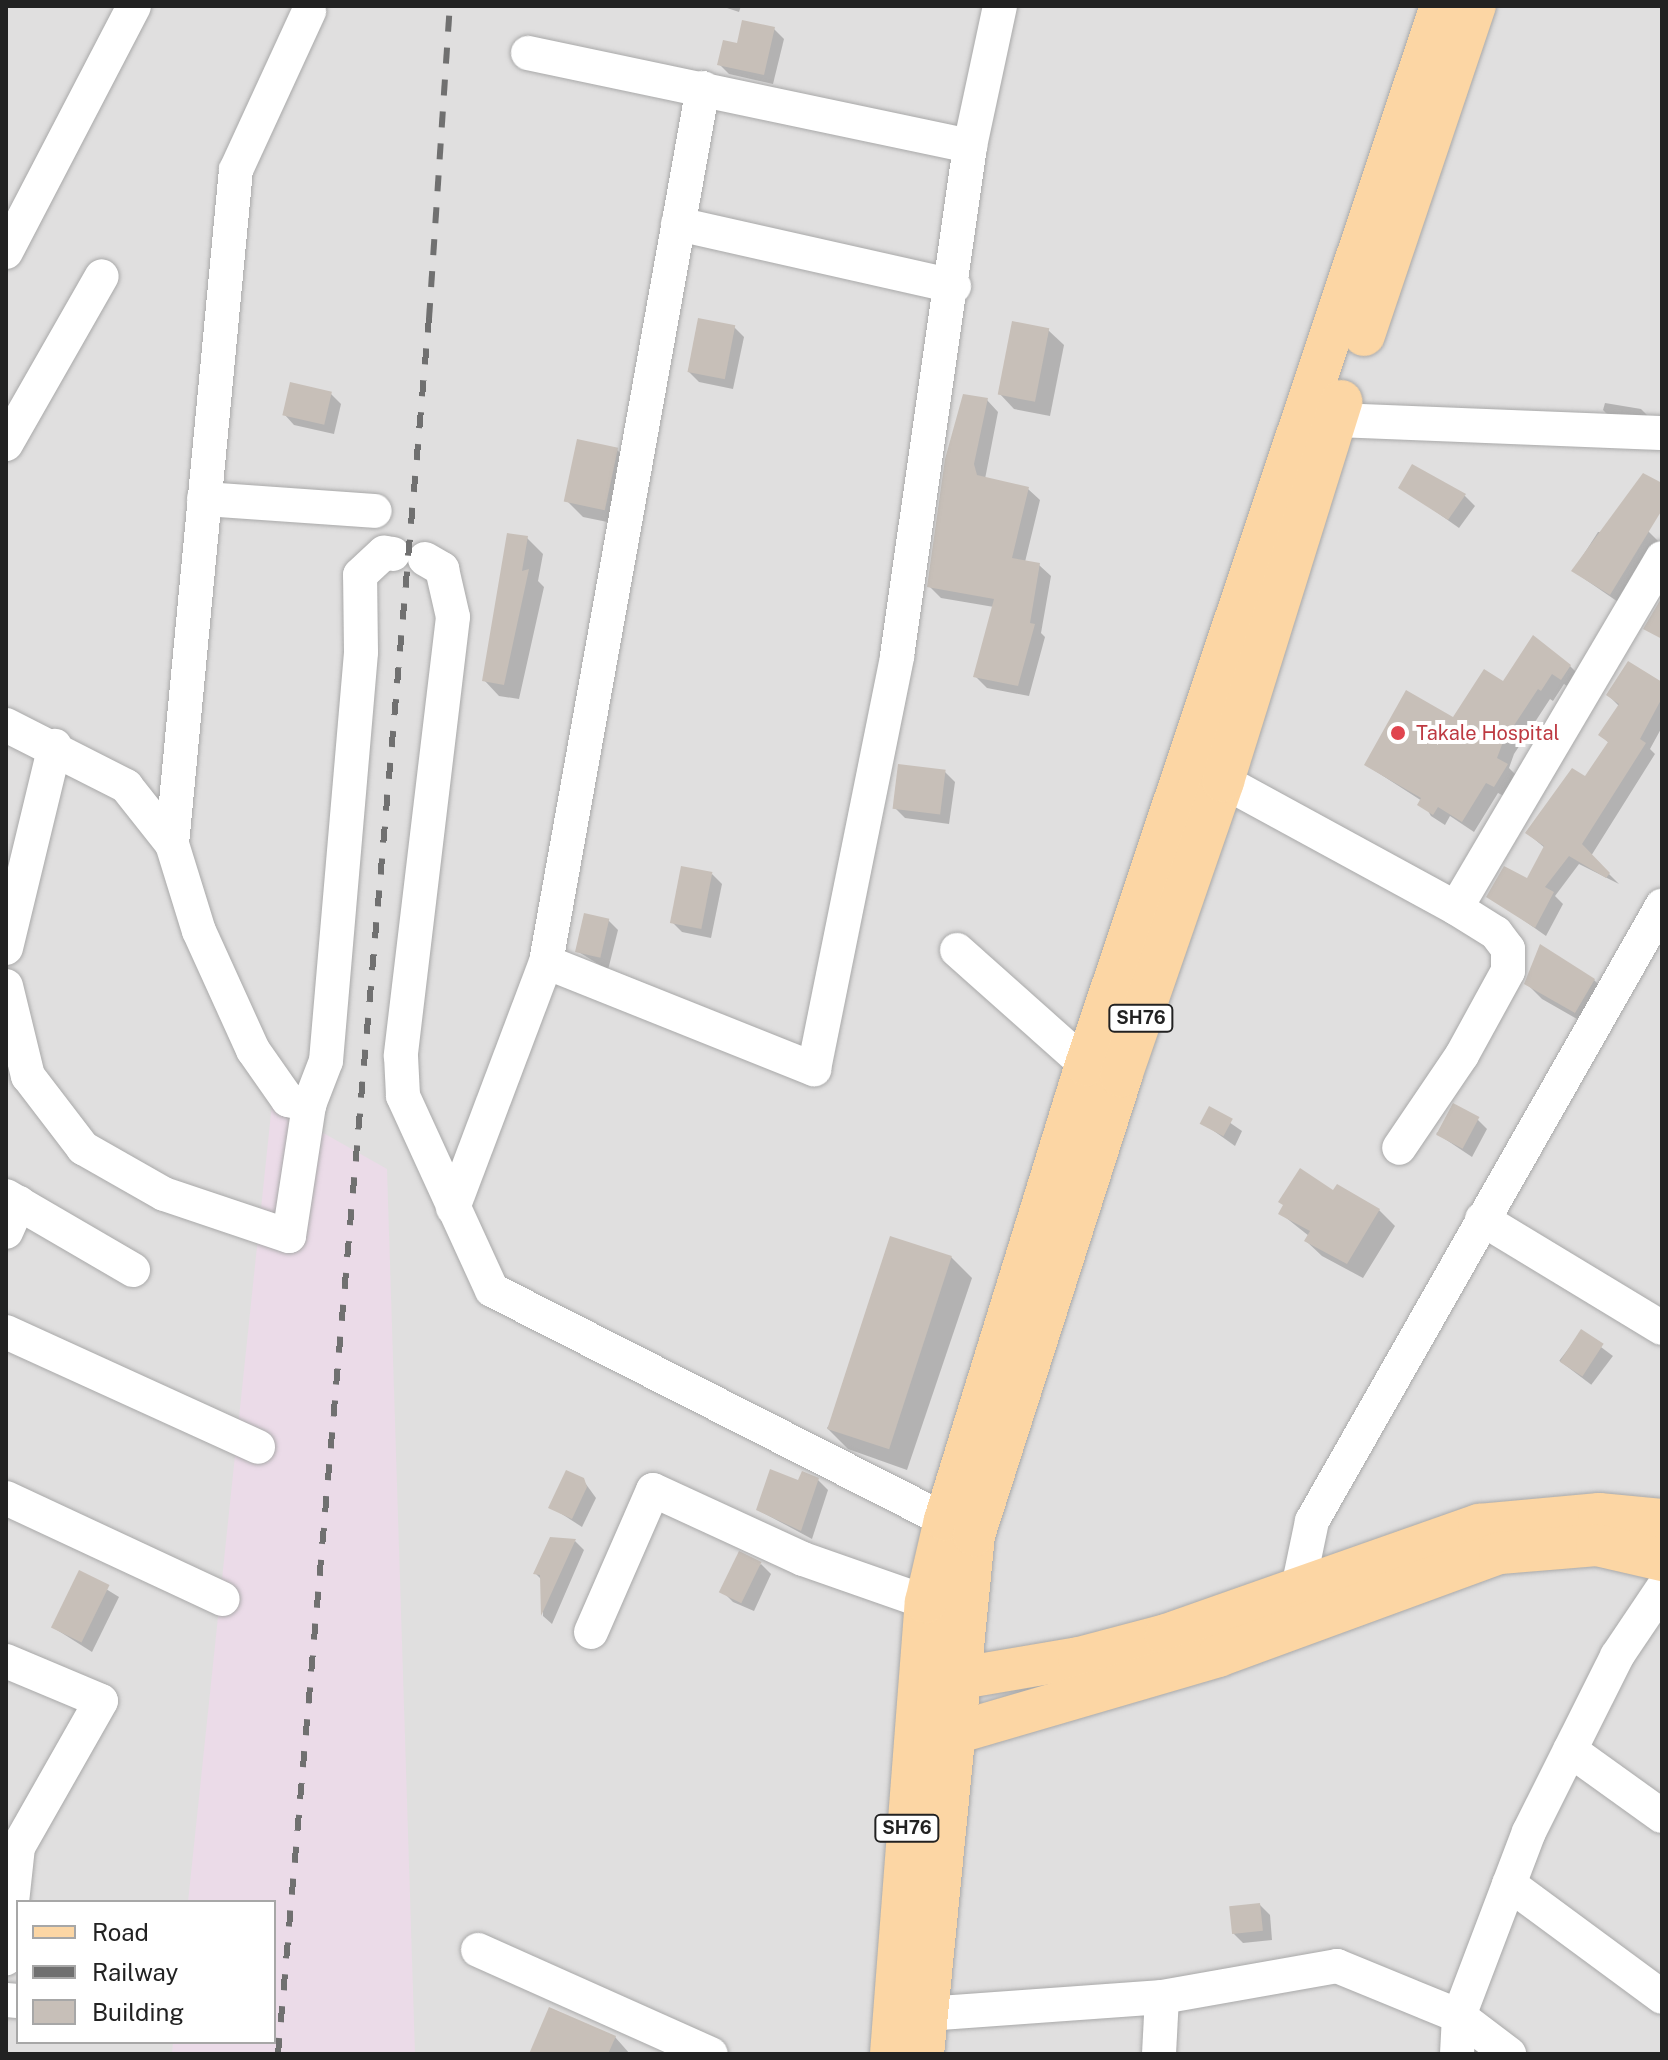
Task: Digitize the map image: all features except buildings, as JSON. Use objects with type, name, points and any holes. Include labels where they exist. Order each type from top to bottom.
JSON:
[{"type":"main road","name":"SH76","points":[[938,1682],[926,1602],[945,1520],[1086,1065],[1441,6]]},
{"type":"main road","name":"SH76","points":[[891,2054],[938,1682],[974,1535],[1004,1432],[1223,781],[1335,420],[1475,6]]},
{"type":"main road","points":[[938,1682],[1079,1658],[1166,1635],[1479,1525],[1599,1514],[1658,1542]]},
{"type":"main road","points":[[933,1740],[1218,1656],[1500,1553],[1658,1542]]},
{"type":"main road","name":"SH76","points":[[925,2034],[933,1740]]},
{"type":"street","points":[[6,252],[134,6]]},
{"type":"street","points":[[546,962],[814,1069],[897,656],[954,286],[970,146],[1000,6]]},
{"type":"street","points":[[172,844],[236,170],[309,11]]},
{"type":"street","points":[[528,53],[970,146]]},
{"type":"street","points":[[453,1208],[546,962],[703,88]]},
{"type":"street","points":[[678,224],[954,286]]},
{"type":"street","points":[[6,444],[102,276]]},
{"type":"street","points":[[1335,420],[1662,433]]},
{"type":"street","points":[[204,499],[375,511]]},
{"type":"street","points":[[6,986],[28,1076],[83,1148],[164,1194],[289,1236],[309,1105],[326,1061],[361,652],[360,575],[368,563],[384,553],[409,556],[442,569],[451,591],[453,617],[402,1083],[424,1148],[492,1290],[945,1520]]},
{"type":"street","points":[[1456,908],[1662,558]]},
{"type":"street","points":[[6,725],[55,746],[126,786],[172,844],[230,1007],[271,1080],[288,1100],[309,1105]]},
{"type":"street","points":[[6,948],[12,897],[55,746]]},
{"type":"street","points":[[1223,781],[1456,908],[1496,933],[1508,949],[1508,971],[1462,1055],[1399,1148]]},
{"type":"street","points":[[1298,1588],[1312,1521],[1662,906]]},
{"type":"street","points":[[957,950],[1086,1065]]},
{"type":"street","points":[[10,1210],[133,1270]]},
{"type":"street","points":[[1482,1219],[1662,1328]]},
{"type":"street","points":[[6,1332],[258,1447]]},
{"type":"street","points":[[591,1632],[653,1490],[803,1559],[926,1602]]},
{"type":"street","points":[[6,1498],[223,1599]]},
{"type":"street","points":[[1457,2054],[1459,2016],[1509,1884],[1617,1656],[1658,1542]]},
{"type":"street","points":[[6,1661],[101,1701],[12,1846],[6,1958]]},
{"type":"street","points":[[1570,1750],[1662,1816]]},
{"type":"street","points":[[1509,1884],[1662,1997]]},
{"type":"street","points":[[478,1950],[711,2054]]},
{"type":"street","points":[[925,2034],[1337,1966],[1459,2016],[1509,2054]]},
{"type":"street","points":[[1159,2054],[1162,1997]]},
{"type":"shaded area","points":[[6,6],[1662,6],[1662,2054],[6,2054]]},
{"type":"shaded area","points":[[272,1104],[387,1169],[415,2054],[172,2054],[173,2044],[276,2044],[276,1900],[188,1900]]},
{"type":"railway","points":[[278,2054],[429,319],[450,6]]},
{"type":"place","name":"Takale Hospital","points":[[1398,733]]}]
